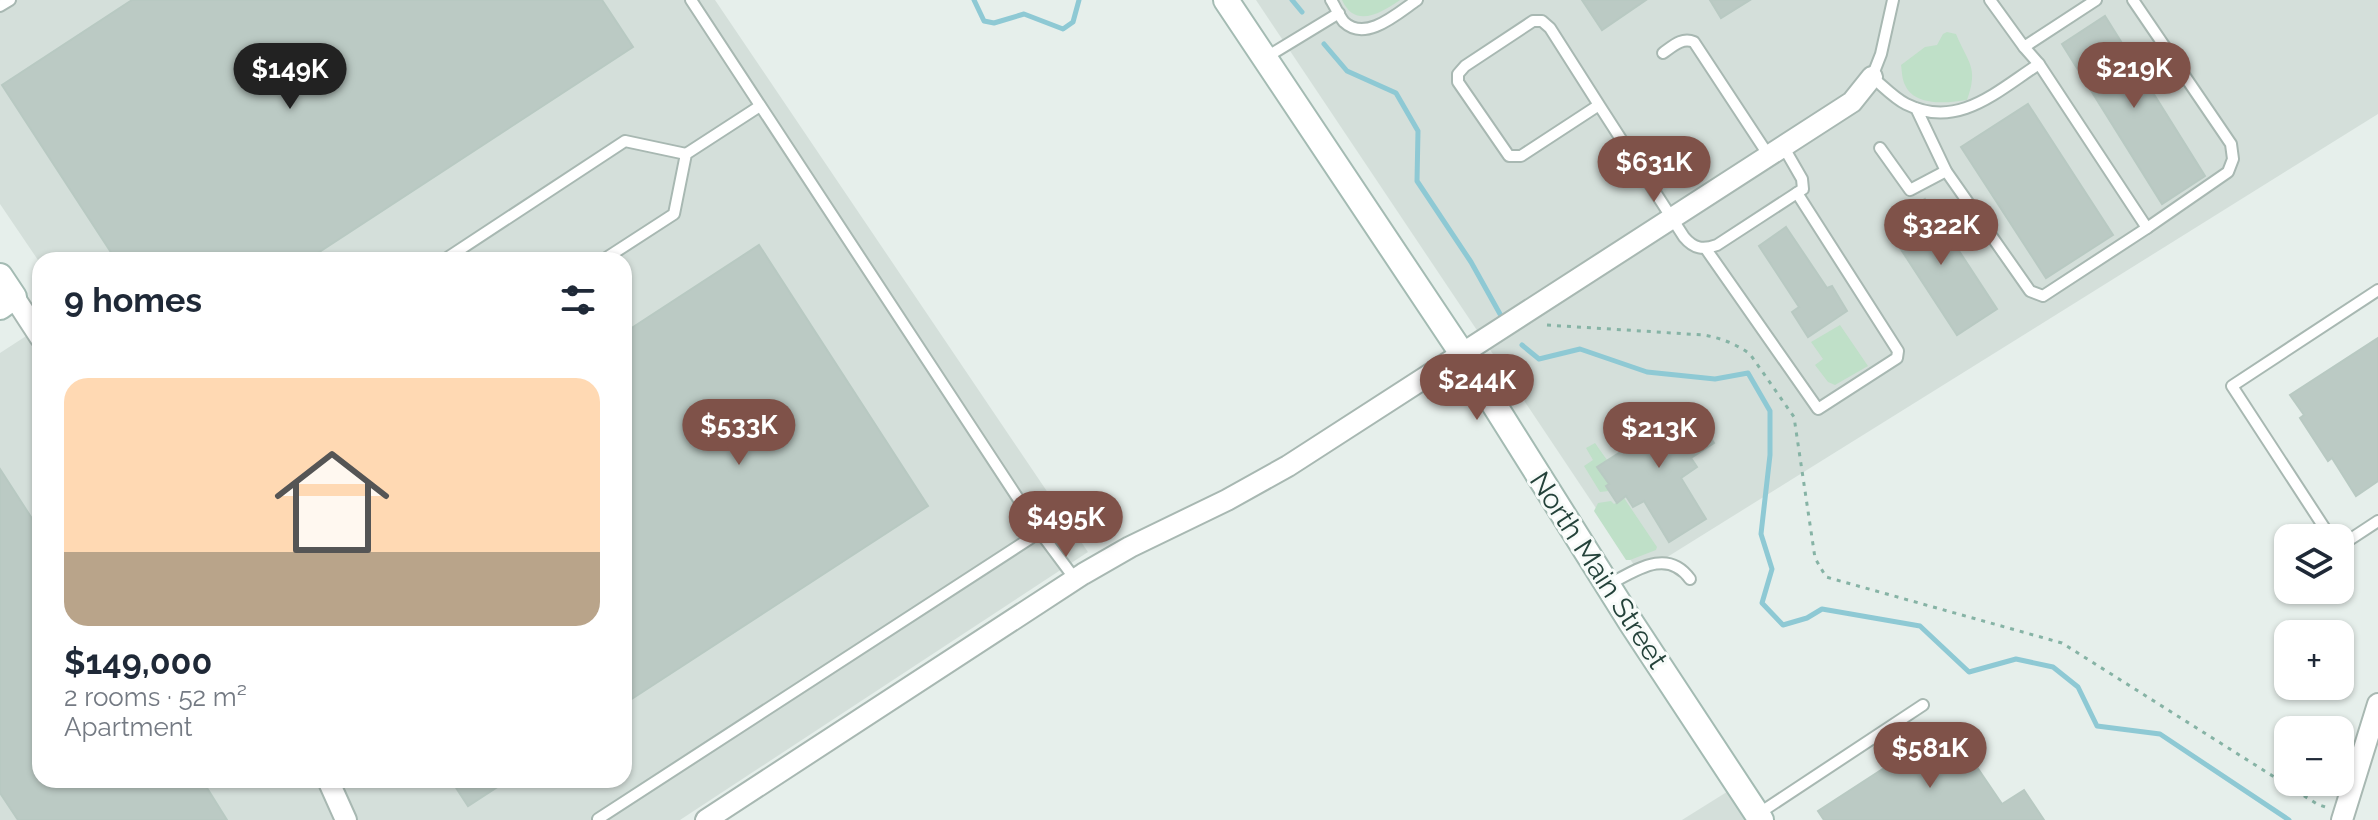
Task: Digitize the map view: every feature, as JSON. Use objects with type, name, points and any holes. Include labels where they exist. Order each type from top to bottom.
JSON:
[{"type":"street","name":"North Main Street","points":[[1226,0],[1463,355],[1608,585],[1760,817]]},
{"type":"street","points":[[706,820],[1075,579],[1130,547],[1275,474],[1463,355],[1852,102],[1872,77]]},
{"type":"street","points":[[0,276],[7,302],[32,329]]},
{"type":"street","points":[[2334,814],[2378,704]]},
{"type":"street","points":[[332,788],[346,820]]},
{"type":"lane","points":[[0,6],[10,0]]},
{"type":"lane","points":[[691,0],[1040,532],[1075,579]]},
{"type":"lane","points":[[1331,0],[1344,22],[1365,29],[1378,25],[1417,0]]},
{"type":"lane","points":[[1893,0],[1881,54],[1872,77],[1905,104],[1936,114],[1965,111],[2039,64]]},
{"type":"lane","points":[[1990,0],[2039,64],[2147,228]]},
{"type":"lane","points":[[2024,47],[2096,0]]},
{"type":"lane","points":[[1916,108],[1946,171],[2030,291],[2043,296],[2228,172],[2233,159],[2231,144],[2133,0]]},
{"type":"lane","points":[[1264,59],[1339,13]]},
{"type":"lane","points":[[1599,105],[1521,156],[1509,156],[1458,82],[1458,74],[1465,66],[1533,21],[1542,21],[1550,28],[1691,245],[1706,249],[1717,245],[1803,189],[1802,179],[1776,151],[1694,42],[1687,39],[1663,53]]},
{"type":"lane","points":[[456,252],[625,141],[686,154],[760,106]]},
{"type":"lane","points":[[1880,148],[1910,190],[1946,171]]},
{"type":"lane","points":[[615,252],[674,214],[686,154]]},
{"type":"lane","points":[[1706,249],[1818,409],[1897,358],[1898,351],[1797,193]]},
{"type":"lane","points":[[2322,524],[2232,386],[2378,290]]},
{"type":"lane","points":[[2354,537],[2378,521]]},
{"type":"lane","points":[[598,819],[1040,532]]},
{"type":"lane","points":[[1608,585],[1637,569],[1659,562],[1679,566],[1690,579]]},
{"type":"lane","points":[[1760,817],[1923,705]]},
{"type":"path","points":[[1547,325],[1704,335],[1722,338],[1742,348],[1750,354],[1794,417],[1815,558],[1826,577],[2069,646],[2334,814]]},
{"type":"shaded area","points":[[0,0],[715,0],[1088,552],[680,820],[0,820],[0,353],[32,332],[32,788],[632,788],[632,252],[33,252],[0,204]]},
{"type":"shaded area","points":[[1256,0],[2378,0],[2378,114],[1640,574]]},
{"type":"shaded area","points":[[1738,785],[1761,820],[1682,820]]},
{"type":"green space","points":[[1342,0],[1400,0],[1385,10],[1361,16],[1347,9]]},
{"type":"green space","points":[[1947,32],[1956,34],[1972,72],[1967,100],[1933,102],[1916,97],[1905,85],[1901,65],[1925,47],[1937,45]]},
{"type":"green space","points":[[1840,325],[1868,366],[1835,385],[1828,382],[1815,365],[1823,359],[1811,342]]},
{"type":"green space","points":[[1595,443],[1607,460],[1598,467],[1609,484],[1606,487],[1609,491],[1600,492],[1584,466],[1593,460],[1586,448]]},
{"type":"green space","points":[[1624,498],[1657,547],[1630,560],[1626,560],[1594,511],[1598,503],[1611,501],[1614,504]]},
{"type":"building","points":[[132,0],[602,0],[633,47],[319,252],[111,252],[2,85]]},
{"type":"building","points":[[1582,0],[1646,0],[1602,30]]},
{"type":"building","points":[[1710,0],[1750,0],[1721,18]]},
{"type":"building","points":[[2105,16],[2205,176],[2162,204],[2062,44]]},
{"type":"building","points":[[2028,104],[2113,235],[2046,278],[1961,147]]},
{"type":"building","points":[[1925,199],[1997,309],[1957,335],[1885,225]]},
{"type":"building","points":[[1786,227],[1827,288],[1832,286],[1847,311],[1808,337],[1792,312],[1799,307],[1759,246]]},
{"type":"building","points":[[759,245],[928,506],[632,699],[632,328]]},
{"type":"building","points":[[2378,338],[2378,481],[2356,496],[2332,458],[2328,461],[2300,418],[2304,415],[2290,395]]},
{"type":"building","points":[[1689,406],[1714,443],[1691,458],[1697,467],[1681,478],[1706,519],[1669,542],[1644,501],[1633,507],[1626,496],[1617,503],[1597,467],[1622,451],[1611,435],[1633,420],[1642,434],[1649,429],[1651,432]]},
{"type":"building","points":[[0,469],[32,519],[32,788],[207,788],[227,820],[18,820],[0,793]]},
{"type":"building","points":[[1949,726],[2002,804],[2024,790],[2044,820],[1824,820],[1818,811]]},
{"type":"building","points":[[456,788],[496,788],[468,806]]},
{"type":"waterway","points":[[974,0],[984,21],[994,23],[1024,14],[1063,29],[1073,22],[1079,0]]},
{"type":"waterway","points":[[1292,0],[1302,12]]},
{"type":"waterway","points":[[1324,44],[1347,71],[1396,93],[1418,131],[1417,181],[1471,262],[1500,314]]},
{"type":"waterway","points":[[1522,345],[1539,359],[1580,349],[1647,372],[1715,379],[1748,373],[1770,411],[1770,455],[1761,534],[1772,569],[1762,603],[1783,625],[1807,618],[1822,609],[1920,626],[1969,672],[2016,659],[2053,667],[2078,687],[2097,726],[2160,734],[2289,820]]}]
